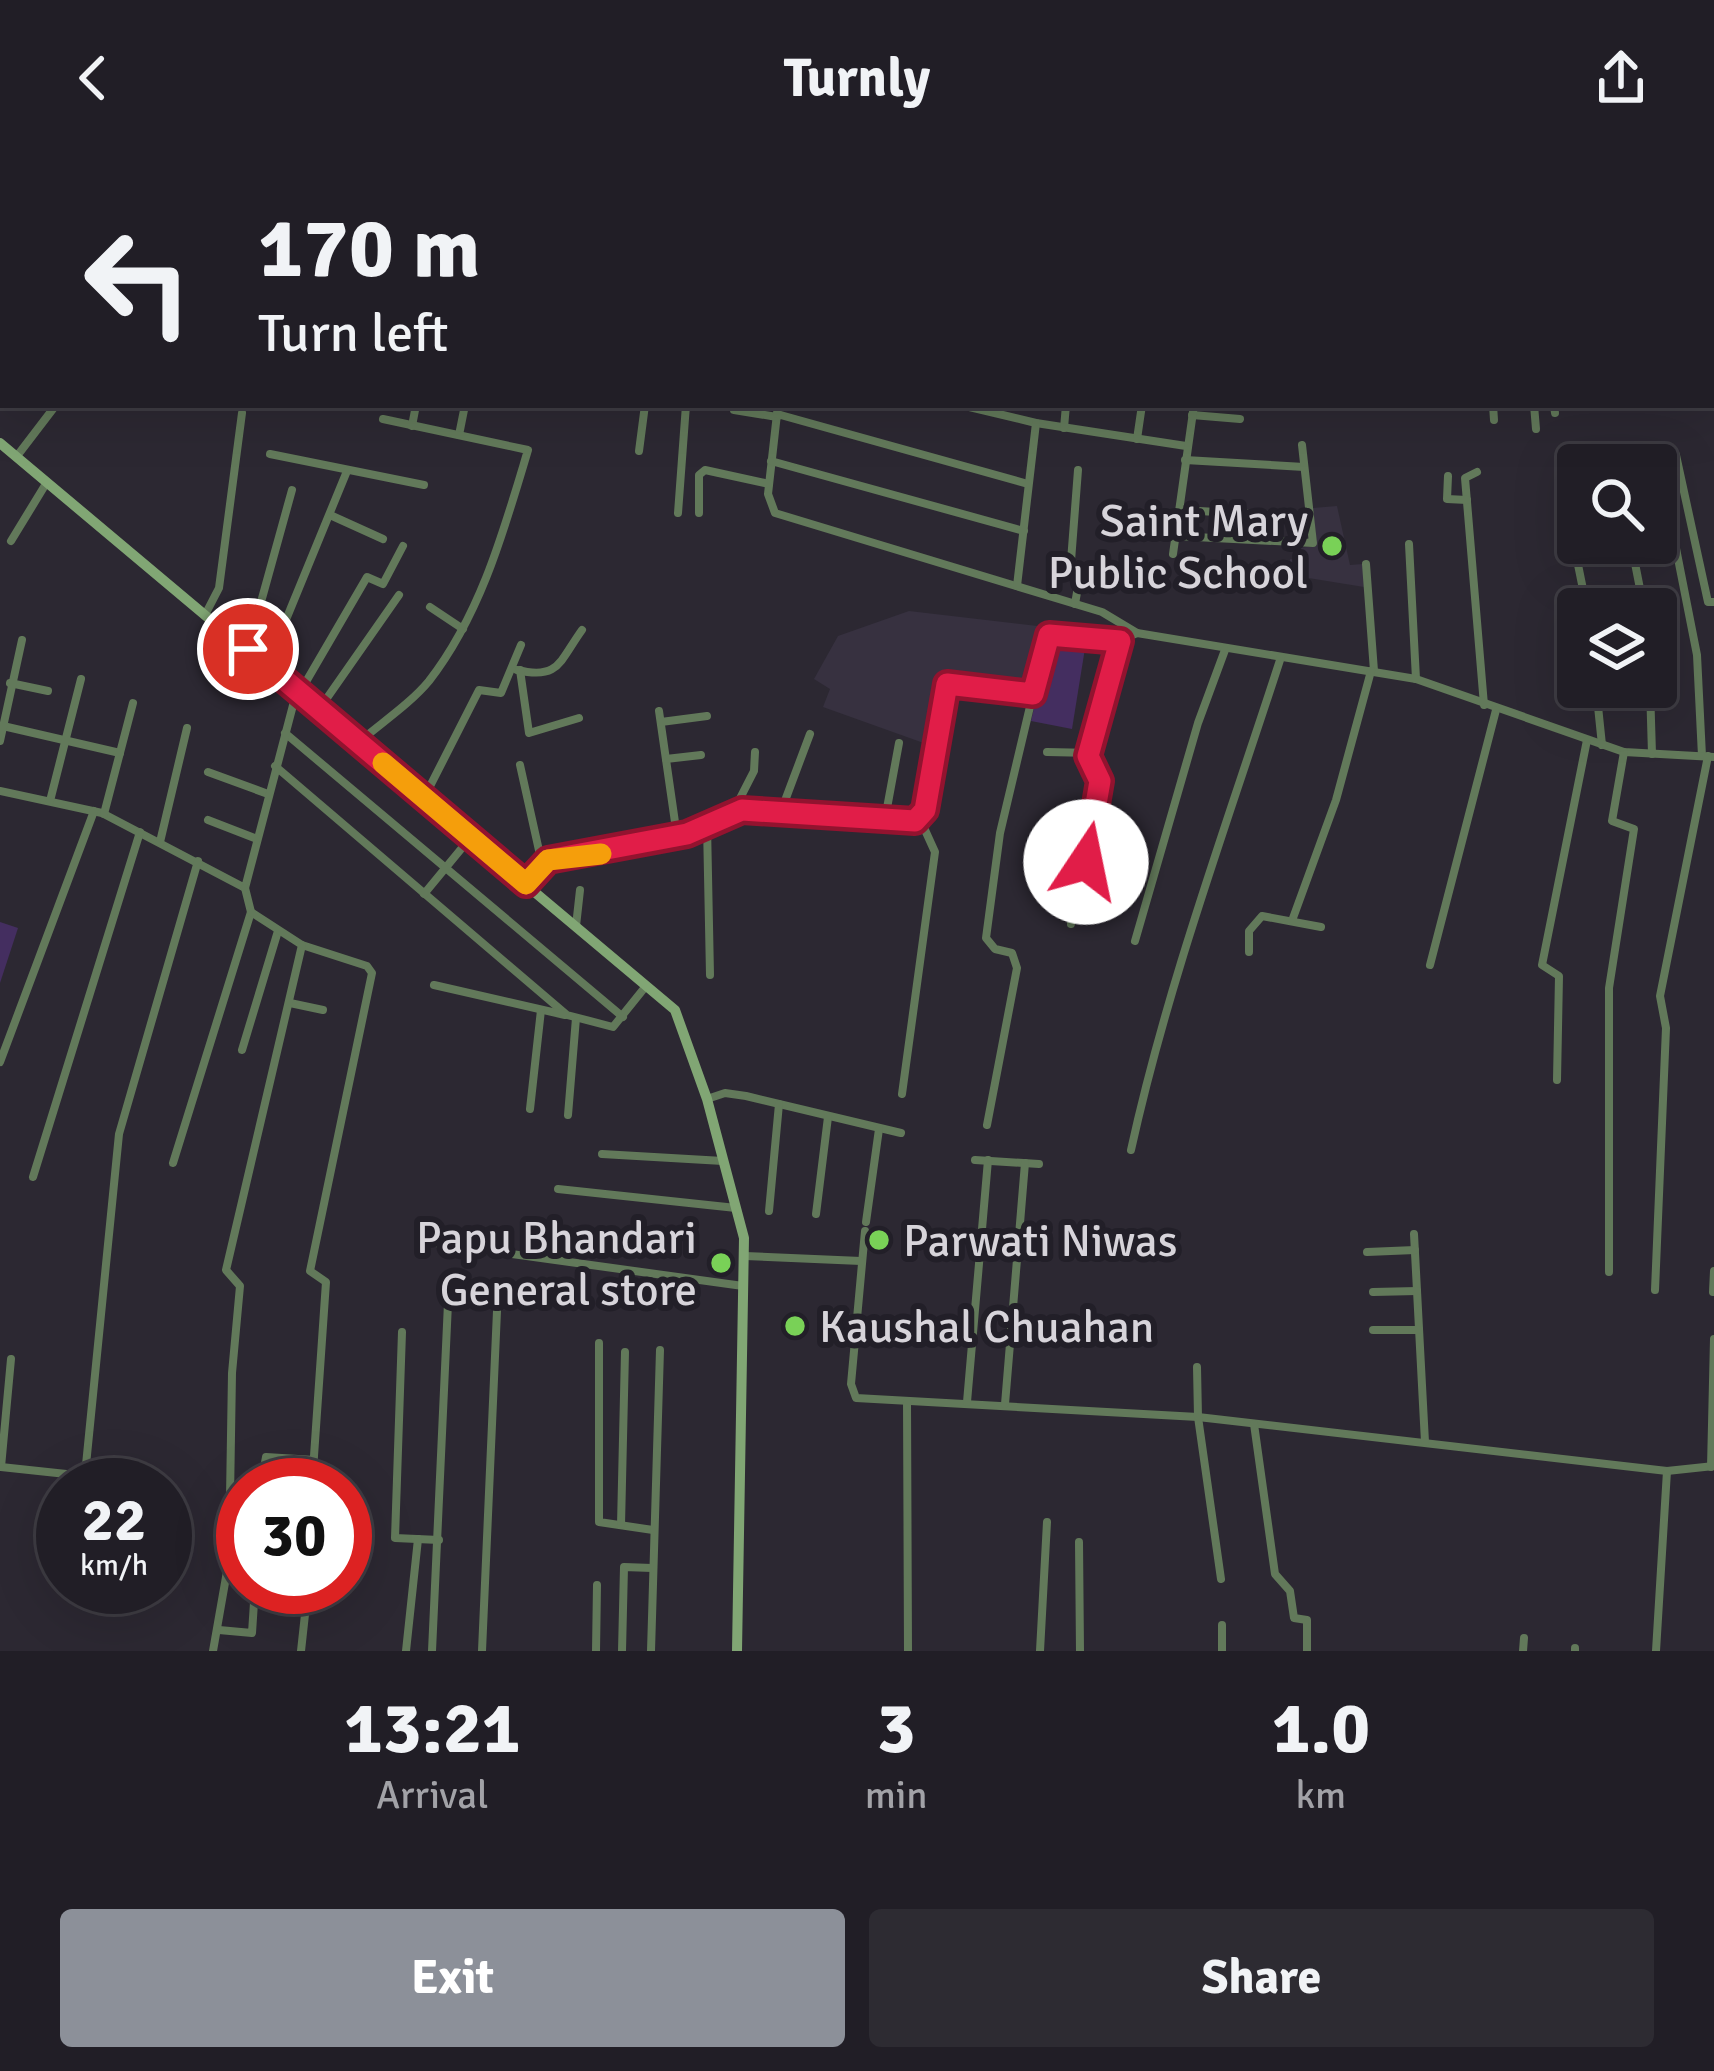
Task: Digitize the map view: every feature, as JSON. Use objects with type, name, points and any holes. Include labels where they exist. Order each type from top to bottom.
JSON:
[{"type":"street","points":[[17,456],[54,408]]},
{"type":"street","points":[[412,425],[415,408]]},
{"type":"street","points":[[459,435],[464,408]]},
{"type":"street","points":[[639,451],[645,408]]},
{"type":"street","points":[[678,513],[686,408]]},
{"type":"street","points":[[974,408],[1036,423],[1186,446]]},
{"type":"street","points":[[1064,428],[1066,408]]},
{"type":"street","points":[[1137,439],[1142,408]]},
{"type":"street","points":[[1493,408],[1494,420]]},
{"type":"street","points":[[1534,408],[1536,429]]},
{"type":"street","points":[[734,410],[777,412],[1028,484]]},
{"type":"street","points":[[1173,554],[1193,410],[1240,418]]},
{"type":"street","points":[[206,615],[219,588],[242,412]]},
{"type":"street","points":[[777,412],[769,484],[775,513],[1075,604],[1127,622],[1137,633]]},
{"type":"street","points":[[358,743],[426,685],[463,629],[492,563],[528,450],[382,419]]},
{"type":"street","points":[[1017,586],[1036,423]]},
{"type":"street","points":[[0,442],[320,708],[646,986],[682,1022],[712,1097],[745,1256],[737,1651]]},
{"type":"street","points":[[1176,536],[1313,543],[1302,445]]},
{"type":"street","points":[[270,454],[424,484]]},
{"type":"street","points":[[772,460],[1024,531]]},
{"type":"street","points":[[1185,460],[1304,467]]},
{"type":"street","points":[[1677,460],[1708,602],[1714,602]]},
{"type":"street","points":[[699,513],[699,475],[705,470],[769,484]]},
{"type":"street","points":[[1075,604],[1081,569],[1071,560],[1078,470]]},
{"type":"street","points":[[267,666],[347,471]]},
{"type":"street","points":[[1477,472],[1466,478],[1484,705]]},
{"type":"street","points":[[1448,476],[1447,499],[1467,500]]},
{"type":"street","points":[[11,541],[47,482]]},
{"type":"street","points":[[248,649],[292,490]]},
{"type":"street","points":[[1180,510],[1310,517]]},
{"type":"street","points":[[330,514],[383,539]]},
{"type":"street","points":[[1408,544],[1415,679]]},
{"type":"street","points":[[173,1163],[251,912],[244,888],[298,691],[336,639],[367,577],[382,584],[403,546]]},
{"type":"street","points":[[1655,1290],[1666,1028],[1660,996],[1708,757],[1697,655],[1677,553]]},
{"type":"street","points":[[1293,918],[1336,800],[1372,671],[1366,564]]},
{"type":"street","points":[[320,708],[399,595]]},
{"type":"street","points":[[430,607],[463,629]]},
{"type":"street","points":[[516,670],[541,676],[551,673],[582,630]]},
{"type":"street","points":[[987,1125],[1017,968],[1012,953],[995,949],[986,938],[1000,832],[1049,635],[1120,641],[1137,633],[1372,671],[1415,679],[1624,752],[1708,757]]},
{"type":"street","points":[[0,741],[22,640]]},
{"type":"street","points":[[1071,924],[1100,781],[1088,756],[1120,641]]},
{"type":"street","points":[[424,798],[479,690],[501,693],[516,670],[521,645]]},
{"type":"street","points":[[1135,941],[1192,742],[1225,650]]},
{"type":"street","points":[[1131,1150],[1151,1058],[1197,906],[1281,657]]},
{"type":"street","points":[[516,670],[529,733],[579,718]]},
{"type":"street","points":[[50,801],[81,679]]},
{"type":"street","points":[[10,683],[48,691]]},
{"type":"street","points":[[902,1094],[935,852],[920,819],[947,684],[1033,694]]},
{"type":"street","points":[[0,1062],[99,812],[133,704]]},
{"type":"street","points":[[1597,708],[1601,745]]},
{"type":"street","points":[[1651,708],[1652,754]]},
{"type":"street","points":[[1430,965],[1496,710]]},
{"type":"street","points":[[676,836],[660,716],[706,716]]},
{"type":"street","points":[[3,726],[120,754]]},
{"type":"street","points":[[160,842],[188,728]]},
{"type":"street","points":[[285,733],[623,1016]]},
{"type":"street","points":[[780,814],[810,734]]},
{"type":"street","points":[[1557,1080],[1559,976],[1542,964],[1587,740]]},
{"type":"street","points":[[885,819],[899,743]]},
{"type":"street","points":[[732,813],[754,772],[755,752]]},
{"type":"street","points":[[1047,752],[1088,756]]},
{"type":"street","points":[[1609,1272],[1605,1118],[1609,988],[1634,829],[1614,826],[1612,821],[1624,752]]},
{"type":"street","points":[[666,759],[701,755]]},
{"type":"street","points":[[520,765],[542,864]]},
{"type":"street","points":[[274,766],[572,1017]]},
{"type":"street","points":[[208,772],[268,794]]},
{"type":"street","points":[[0,791],[99,812],[244,888]]},
{"type":"street","points":[[526,884],[542,864],[676,836],[732,813],[920,819]]},
{"type":"street","points":[[208,820],[257,839]]},
{"type":"street","points":[[707,825],[710,975]]},
{"type":"street","points":[[33,1178],[140,832]]},
{"type":"street","points":[[424,894],[471,837]]},
{"type":"street","points":[[87,1458],[119,1134],[198,861]]},
{"type":"street","points":[[576,928],[580,890]]},
{"type":"street","points":[[251,912],[302,945],[367,966],[372,973],[310,1271],[326,1282],[314,1458]]},
{"type":"street","points":[[1249,952],[1249,931],[1262,916],[1293,918],[1321,927]]},
{"type":"street","points":[[242,1050],[278,931]]},
{"type":"street","points":[[213,1651],[229,1560],[232,1373],[240,1286],[226,1270],[302,945]]},
{"type":"street","points":[[434,985],[608,1028],[646,986]]},
{"type":"street","points":[[290,1003],[323,1010]]},
{"type":"street","points":[[530,1109],[541,1010]]},
{"type":"street","points":[[568,1115],[572,1017]]},
{"type":"street","points":[[712,1097],[779,1104],[901,1133]]},
{"type":"street","points":[[769,1211],[779,1104]]},
{"type":"street","points":[[816,1214],[828,1118]]},
{"type":"street","points":[[879,1129],[861,1261],[852,1391],[856,1398],[1198,1417],[1667,1471],[1713,1466],[1714,1340]]},
{"type":"street","points":[[602,1154],[724,1160]]},
{"type":"street","points":[[975,1160],[1039,1163]]},
{"type":"street","points":[[967,1402],[988,1160]]},
{"type":"street","points":[[1005,1404],[1025,1162]]},
{"type":"street","points":[[558,1189],[738,1208]]},
{"type":"street","points":[[1414,1234],[1425,1442]]},
{"type":"street","points":[[440,1244],[744,1286]]},
{"type":"street","points":[[1367,1252],[1415,1250]]},
{"type":"street","points":[[745,1256],[861,1261]]},
{"type":"street","points":[[1713,1292],[1714,1271]]},
{"type":"street","points":[[1373,1292],[1417,1291]]},
{"type":"street","points":[[432,1651],[448,1303]]},
{"type":"street","points":[[482,1651],[496,1311]]},
{"type":"street","points":[[1373,1330],[1419,1330]]},
{"type":"street","points":[[402,1332],[395,1538],[439,1540]]},
{"type":"street","points":[[599,1343],[599,1522],[653,1531]]},
{"type":"street","points":[[651,1651],[660,1351]]},
{"type":"street","points":[[621,1526],[625,1352]]},
{"type":"street","points":[[11,1359],[0,1467],[36,1473]]},
{"type":"street","points":[[1197,1367],[1198,1417],[1221,1579]]},
{"type":"street","points":[[907,1401],[908,1651]]},
{"type":"street","points":[[1254,1424],[1275,1574],[1290,1591],[1294,1618],[1307,1621],[1307,1651]]},
{"type":"street","points":[[1656,1651],[1667,1471]]},
{"type":"street","points":[[1040,1651],[1047,1522]]},
{"type":"street","points":[[406,1651],[418,1539]]},
{"type":"street","points":[[1078,1542],[1080,1651]]},
{"type":"street","points":[[622,1651],[624,1568],[652,1568]]},
{"type":"street","points":[[596,1651],[597,1585]]},
{"type":"street","points":[[219,1630],[252,1633],[253,1614]]},
{"type":"street","points":[[302,1651],[305,1614]]},
{"type":"street","points":[[1222,1625],[1222,1651]]},
{"type":"street","points":[[1523,1651],[1524,1638]]},
{"type":"shaded area","name":"Saint Mary Public School","points":[[1337,506],[1350,565],[1363,564],[1364,587],[1290,575],[1290,559],[1298,560],[1299,548],[1317,546],[1313,508]]},
{"type":"shaded area","points":[[909,611],[1046,627],[1034,686],[1027,692],[943,681],[932,746],[823,707],[830,689],[814,679],[838,636]]},
{"type":"shaded area","points":[[1060,637],[1086,642],[1072,729],[1031,721],[1050,641]]},
{"type":"shaded area","points":[[0,922],[18,928],[0,983]]},
{"type":"slow traffic","points":[[383,763],[526,884],[553,858],[601,854]]},
{"type":"place","name":"Saint Mary Public School","points":[[1332,546]]},
{"type":"place","name":"Parwati Niwas","points":[[879,1240]]},
{"type":"place","name":"Papu Bhandari General store","points":[[721,1263]]},
{"type":"place","name":"Kaushal Chuahan","points":[[795,1326]]},
{"type":"route","points":[[248,649],[526,884],[553,858],[604,854],[687,834],[742,810],[844,820],[920,819],[947,684],[1033,694],[1049,635],[1120,641],[1096,744],[1088,756],[1100,781],[1086,862]]}]
